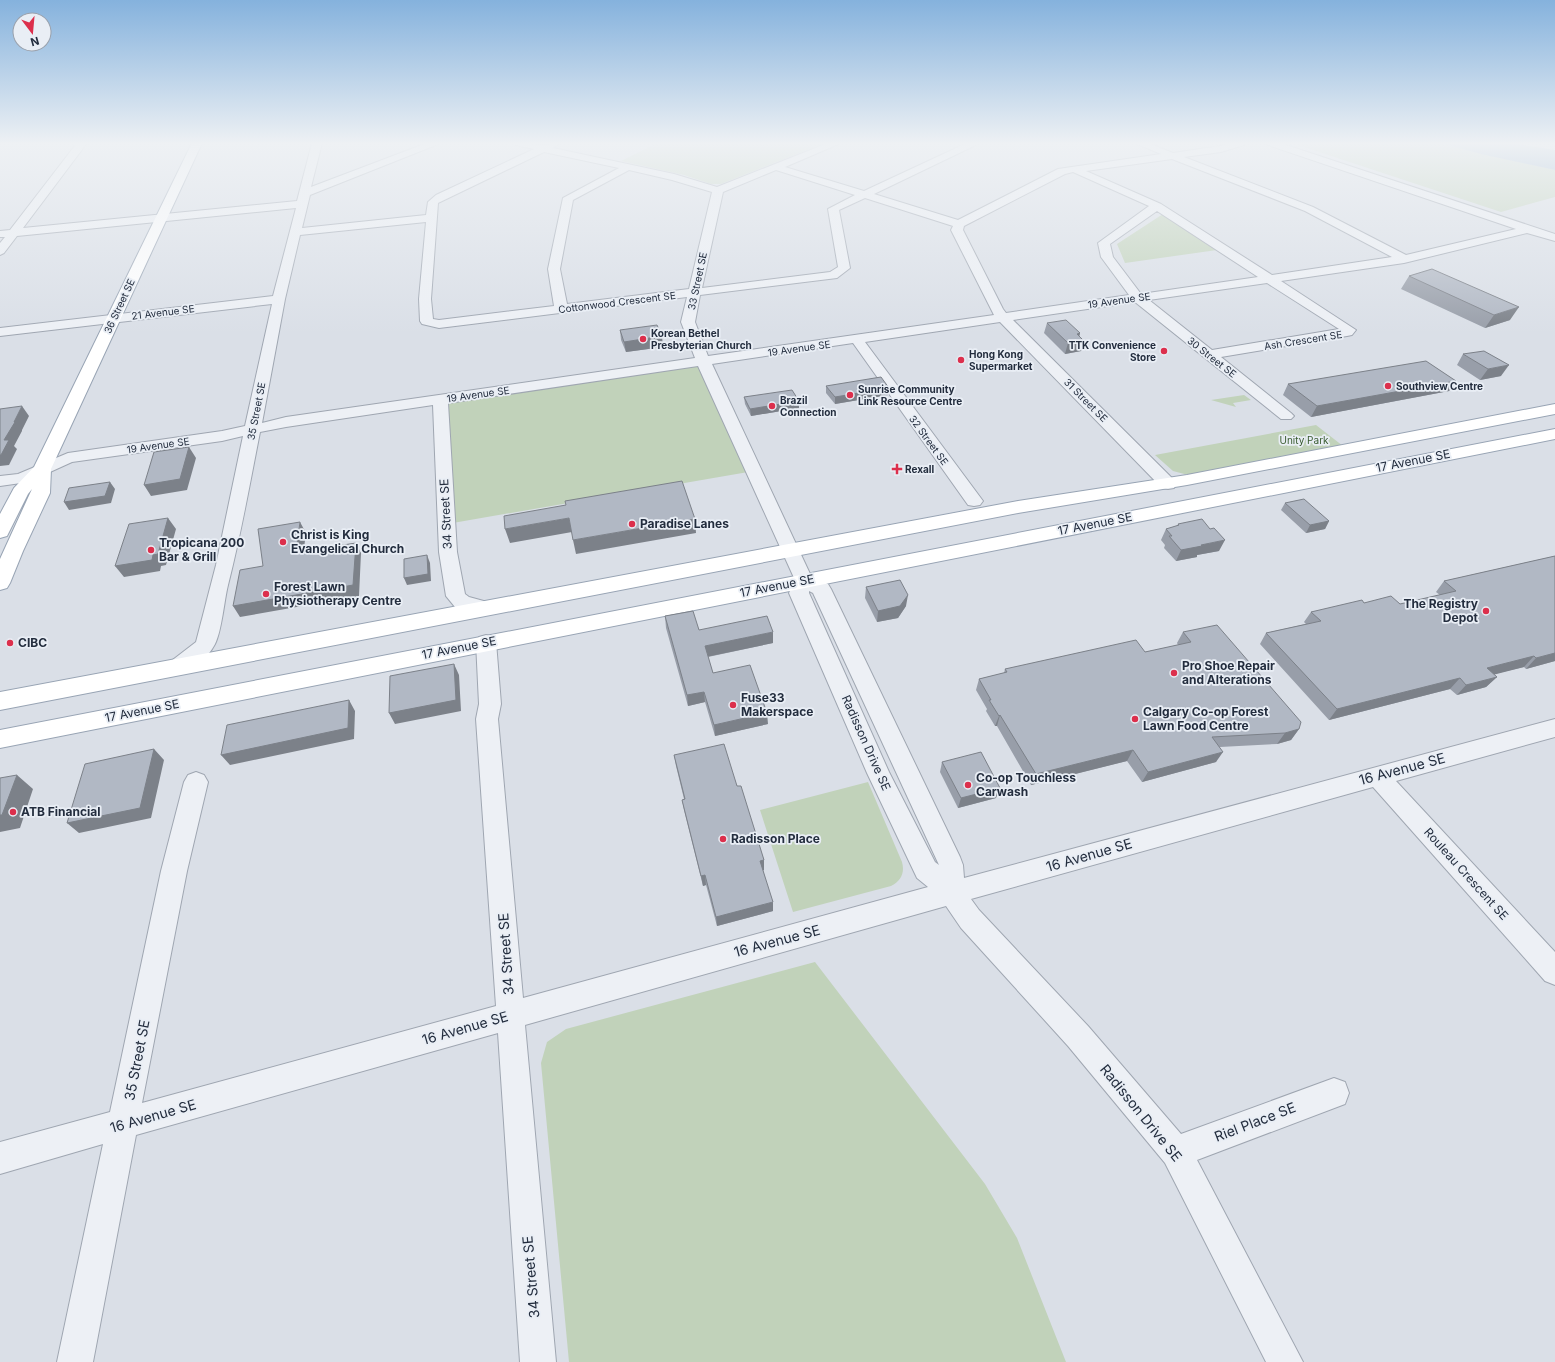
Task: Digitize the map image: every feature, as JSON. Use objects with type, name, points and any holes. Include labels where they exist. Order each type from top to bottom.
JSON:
[{"type":"main road","name":"36 Street SE","points":[[0,532],[20,492],[42,469],[166,207]]},
{"type":"main road","name":"17 Avenue SE","points":[[0,701],[790,550],[1058,500],[1168,484],[1555,409]]},
{"type":"main road","name":"17 Avenue SE","points":[[0,738],[1555,434]]},
{"type":"main road","name":"36 Street SE","points":[[0,583],[12,551],[41,493],[42,469]]},
{"type":"main road","points":[[1076,527],[1090,517],[1160,503],[1172,493],[1168,484]]},
{"type":"street","points":[[0,251],[34,207]]},
{"type":"street","points":[[0,234],[160,218],[247,207]]},
{"type":"street","name":"35 Street SE","points":[[177,667],[202,649],[206,642],[219,584],[225,565],[279,298],[302,207]]},
{"type":"street","name":"Cottonwood Crescent SE","points":[[432,207],[425,299],[427,321],[439,324],[833,275],[844,268],[833,209],[838,207]]},
{"type":"street","points":[[561,310],[554,269],[566,207]]},
{"type":"street","name":"33 Street SE","points":[[714,207],[688,322],[703,361],[790,550]]},
{"type":"street","points":[[904,207],[959,224],[993,207]]},
{"type":"street","name":"30 Street SE","points":[[1156,207],[1104,243],[1107,257],[1137,298],[1286,416]]},
{"type":"street","points":[[1158,207],[1270,278]]},
{"type":"street","points":[[1303,207],[1404,259]]},
{"type":"street","points":[[1461,207],[1555,238]]},
{"type":"street","points":[[295,232],[431,218]]},
{"type":"street","name":"31 Street SE","points":[[959,224],[957,230],[997,311],[1168,484]]},
{"type":"street","name":"19 Avenue SE","points":[[0,481],[22,478],[68,458],[222,436],[286,422],[857,340],[1003,317],[1404,259],[1528,229]]},
{"type":"street","name":"Ash Crescent SE","points":[[1210,355],[1347,332],[1348,330],[1270,278]]},
{"type":"street","name":"21 Avenue SE","points":[[0,332],[279,298]]},
{"type":"street","name":"32 Street SE","points":[[857,340],[974,501]]},
{"type":"street","name":"34 Street SE","points":[[440,399],[448,552],[456,596],[462,602],[484,608]]},
{"type":"street","points":[[790,550],[804,580]]},
{"type":"street","name":"Radisson Drive SE","points":[[953,894],[951,865],[830,607],[821,589],[804,580],[799,593],[878,773],[926,870],[953,894],[970,919],[1078,1036],[1176,1152],[1285,1362]]},
{"type":"street","name":"34 Street SE","points":[[486,642],[490,704],[487,719],[538,1362]]},
{"type":"street","name":"16 Avenue SE","points":[[0,1158],[1555,728]]},
{"type":"street","name":"Rouleau Crescent SE","points":[[1377,776],[1555,972]]},
{"type":"street","name":"35 Street SE","points":[[75,1362],[174,871],[196,782]]},
{"type":"street","name":"Riel Place SE","points":[[1176,1152],[1334,1093]]},
{"type":"green space","points":[[1485,207],[1521,207],[1501,212]]},
{"type":"green space","points":[[1163,214],[1217,250],[1125,263],[1117,244]]},
{"type":"green space","points":[[703,361],[754,471],[447,524],[440,399]]},
{"type":"green space","points":[[1244,395],[1251,400],[1233,403],[1236,407],[1211,400]]},
{"type":"green space","name":"Unity Park","points":[[1316,425],[1343,446],[1188,475],[1173,471],[1155,455]]},
{"type":"green space","points":[[868,782],[902,862],[903,870],[900,879],[891,886],[793,912],[760,810]]},
{"type":"green space","points":[[815,962],[985,1184],[1017,1238],[1066,1362],[569,1362],[541,1063],[547,1042],[566,1029]]},
{"type":"building","points":[[1432,269],[1519,307],[1494,315],[1409,276]]},
{"type":"building","points":[[1066,320],[1080,333],[1077,334],[1084,341],[1068,343],[1047,323]]},
{"type":"building","points":[[657,325],[662,336],[624,342],[620,330]]},
{"type":"building","points":[[1484,351],[1509,365],[1488,369],[1463,354]]},
{"type":"building","points":[[1426,361],[1456,381],[1317,406],[1288,384]]},
{"type":"building","points":[[881,377],[889,388],[835,397],[826,386]]},
{"type":"building","points":[[792,390],[799,401],[750,409],[744,397]]},
{"type":"building","points":[[22,406],[15,422],[4,440],[9,440],[0,455],[0,409]]},
{"type":"building","points":[[189,447],[180,479],[144,485],[154,452]]},
{"type":"building","points":[[682,481],[695,519],[573,540],[569,518],[505,529],[504,516],[566,505],[565,501]]},
{"type":"building","points":[[110,482],[105,496],[64,502],[69,488]]},
{"type":"building","points":[[1304,499],[1329,521],[1310,525],[1285,503]]},
{"type":"building","points":[[168,518],[158,554],[153,555],[152,560],[115,566],[129,524]]},
{"type":"building","points":[[1202,519],[1210,529],[1214,528],[1225,540],[1181,550],[1169,536],[1172,536],[1166,529],[1179,525],[1178,524]]},
{"type":"building","points":[[300,522],[296,552],[356,543],[353,585],[233,606],[240,570],[263,566],[258,529]]},
{"type":"building","points":[[427,555],[428,574],[404,578],[404,559]]},
{"type":"building","points":[[1555,556],[1555,653],[1536,658],[1534,656],[1487,668],[1497,677],[1466,685],[1460,678],[1337,709],[1266,633],[1321,621],[1311,612],[1362,600],[1364,603],[1391,596],[1400,604],[1456,591],[1444,581]]},
{"type":"building","points":[[900,580],[908,595],[900,606],[878,611],[866,587]]},
{"type":"building","points":[[693,611],[699,630],[767,616],[773,632],[705,646],[713,673],[750,665],[767,713],[714,725],[704,692],[687,695],[665,616]]},
{"type":"building","name":"Calgary Co-op Forest Lawn Food Centre","points":[[1217,625],[1301,722],[1299,729],[1285,733],[1212,737],[1223,752],[1148,772],[1133,750],[1036,774],[1000,715],[999,716],[989,700],[991,700],[979,679],[1007,672],[1005,669],[1136,640],[1145,652],[1191,642],[1183,632]]},
{"type":"building","points":[[454,664],[456,700],[389,713],[390,676]]},
{"type":"building","points":[[349,700],[348,728],[221,755],[227,725]]},
{"type":"building","name":"Radisson Place","points":[[724,744],[737,786],[741,786],[764,860],[760,861],[773,902],[716,917],[705,875],[701,876],[682,800],[685,799],[674,755]]},
{"type":"building","points":[[154,749],[140,808],[67,823],[85,764]]},
{"type":"building","points":[[981,752],[1000,788],[961,798],[942,762]]},
{"type":"building","points":[[17,775],[2,815],[0,815],[0,778]]},
{"type":"place","name":"Korean Bethel Presbyterian Church","points":[[643,339]]},
{"type":"place","name":"TTK Convenience Store","points":[[1164,351]]},
{"type":"place","name":"Hong Kong Supermarket","points":[[961,360]]},
{"type":"place","name":"Southview Centre","points":[[1388,386]]},
{"type":"place","name":"Sunrise Community Link Resource Centre","points":[[850,395]]},
{"type":"place","name":"Brazil Connection","points":[[772,406]]},
{"type":"place","name":"Rexall","points":[[897,469]]},
{"type":"place","name":"Paradise Lanes","points":[[632,524]]},
{"type":"place","name":"Christ is King Evangelical Church","points":[[283,542]]},
{"type":"place","name":"Tropicana 200 Bar & Grill","points":[[151,550]]},
{"type":"place","name":"Forest Lawn Physiotherapy Centre","points":[[266,594]]},
{"type":"place","name":"The Registry Depot","points":[[1486,611]]},
{"type":"place","name":"CIBC","points":[[10,643]]},
{"type":"place","name":"Pro Shoe Repair and Alterations","points":[[1174,673]]},
{"type":"place","name":"Fuse33 Makerspace","points":[[733,705]]},
{"type":"place","name":"Calgary Co-op Forest Lawn Food Centre","points":[[1135,719]]},
{"type":"place","name":"Co-op Touchless Carwash","points":[[968,785]]},
{"type":"place","name":"ATB Financial","points":[[13,812]]},
{"type":"place","name":"Radisson Place","points":[[723,839]]}]
